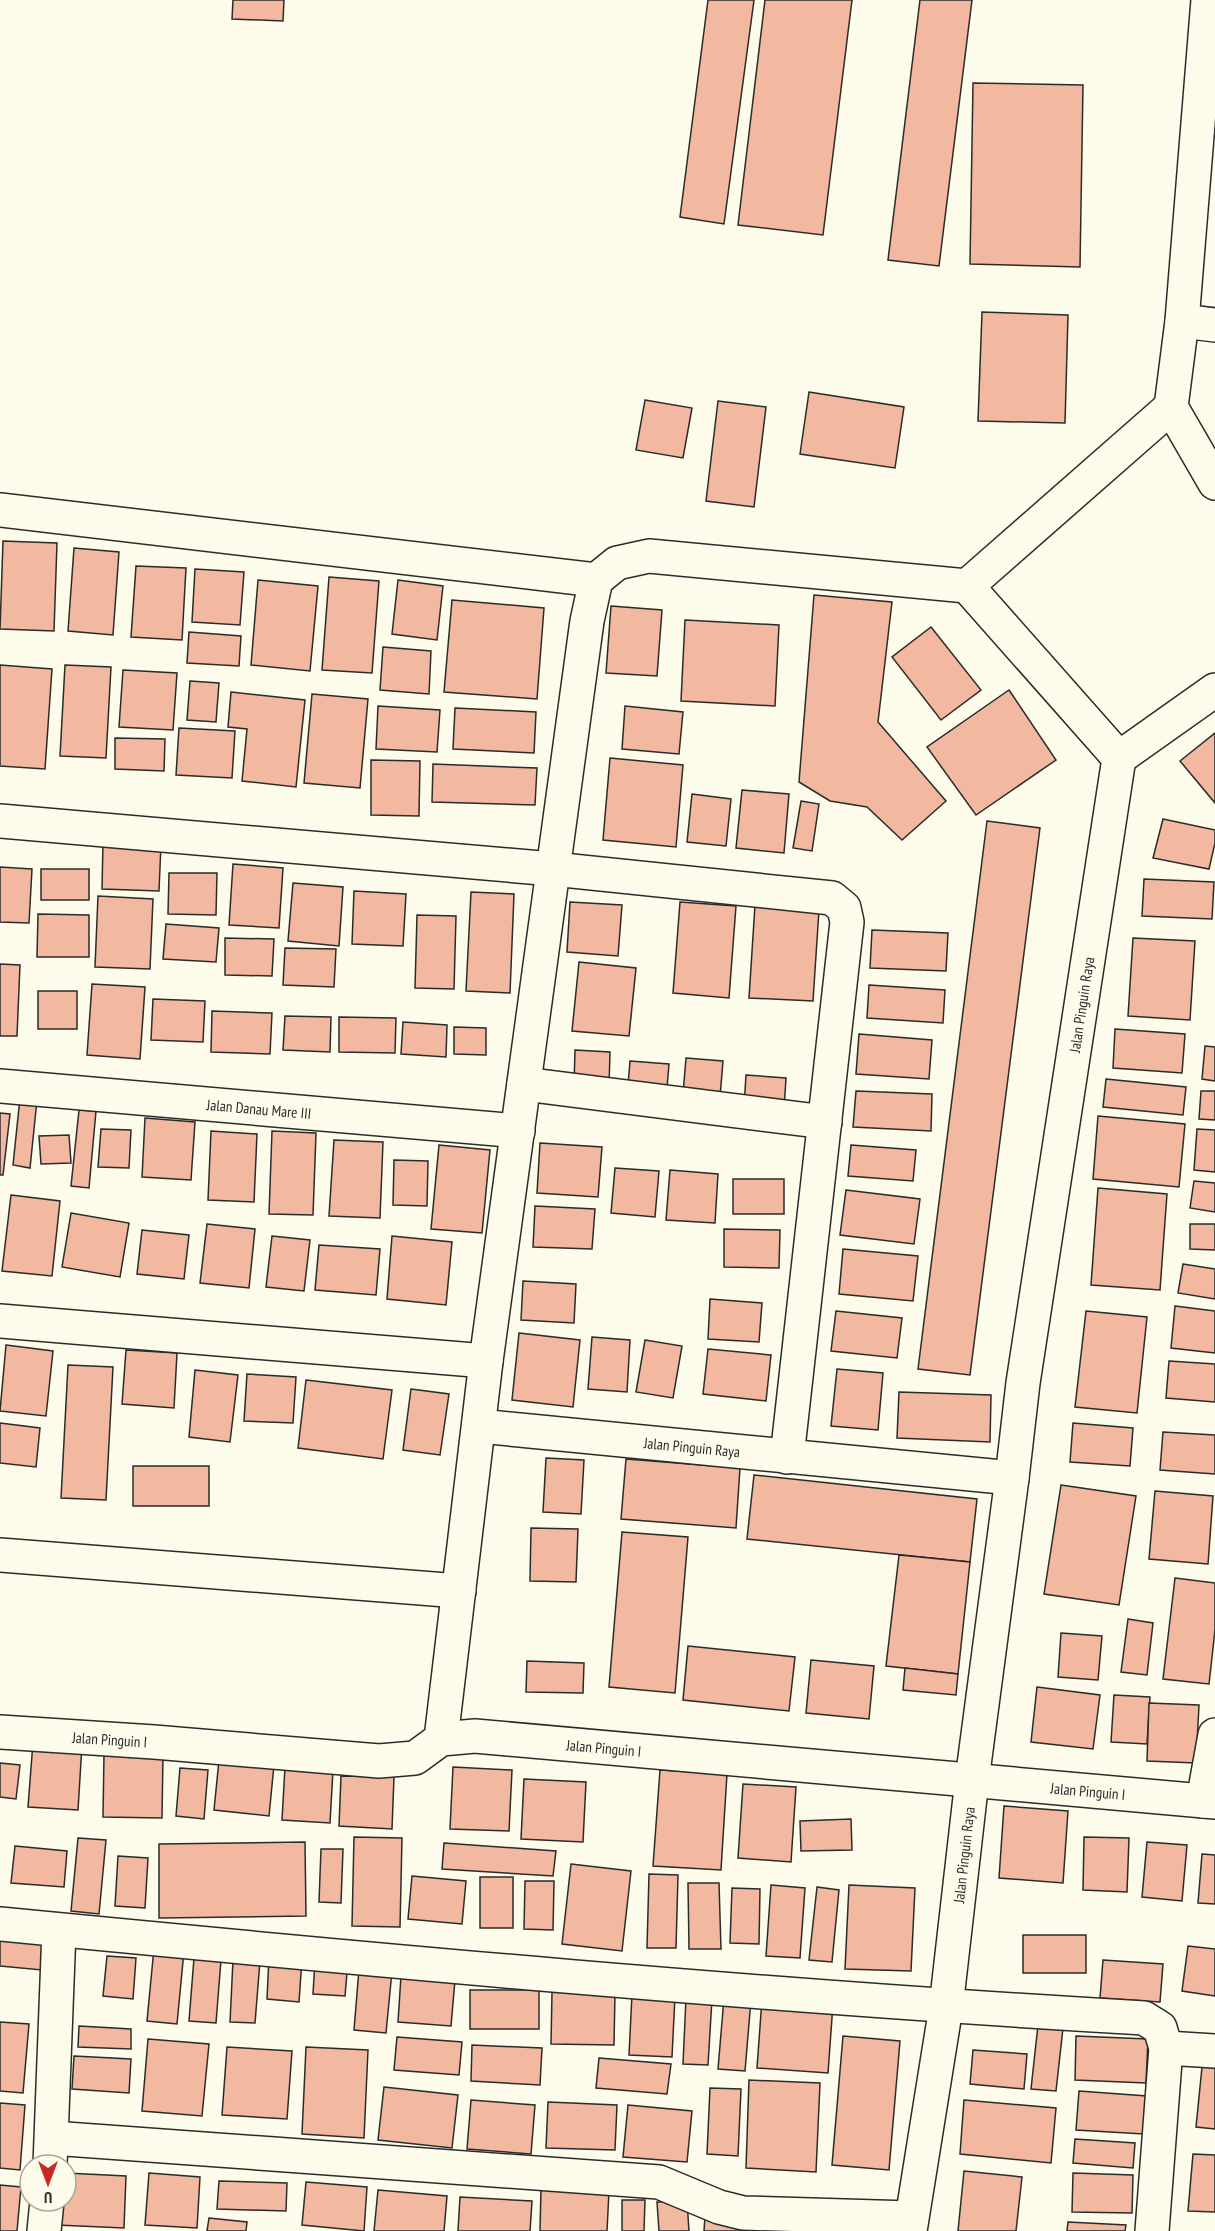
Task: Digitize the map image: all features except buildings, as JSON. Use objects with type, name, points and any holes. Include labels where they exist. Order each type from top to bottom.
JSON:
[{"type":"street","points":[[1208,0],[1182,321],[1171,407],[1215,483]]},
{"type":"street","points":[[1182,321],[1215,325]]},
{"type":"street","points":[[967,586],[1171,407]]},
{"type":"street","points":[[0,510],[596,580]]},
{"type":"street","points":[[441,1739],[486,1361],[587,621],[596,580],[617,563],[649,556],[967,586],[1119,758],[1215,690]]},
{"type":"street","name":"Jalan Pinguin Raya","points":[[911,2225],[946,2007],[972,1780],[1023,1383],[1119,758]]},
{"type":"street","points":[[0,821],[553,869],[832,898],[844,908],[847,922],[787,1457]]},
{"type":"street","points":[[524,1084],[825,1122]]},
{"type":"street","name":"Jalan Danau Mare III","points":[[0,1086],[518,1131]]},
{"type":"street","points":[[0,1321],[486,1361]]},
{"type":"street","name":"Jalan Pinguin Raya","points":[[479,1426],[1012,1478]]},
{"type":"street","points":[[0,1555],[459,1591]]},
{"type":"street","name":"Jalan Pinguin I","points":[[0,1732],[379,1761],[415,1758],[441,1739],[475,1736],[1209,1801]]},
{"type":"street","points":[[1209,1801],[1215,1735]]},
{"type":"street","points":[[0,1924],[664,1985],[946,2007],[1144,2018],[1160,2028],[1166,2048],[1152,2231]]},
{"type":"street","points":[[59,1930],[51,2151],[659,2182],[743,2213],[911,2225]]},
{"type":"street","points":[[1166,2048],[1215,2051]]},
{"type":"street","points":[[44,2231],[46,2213]]}]
